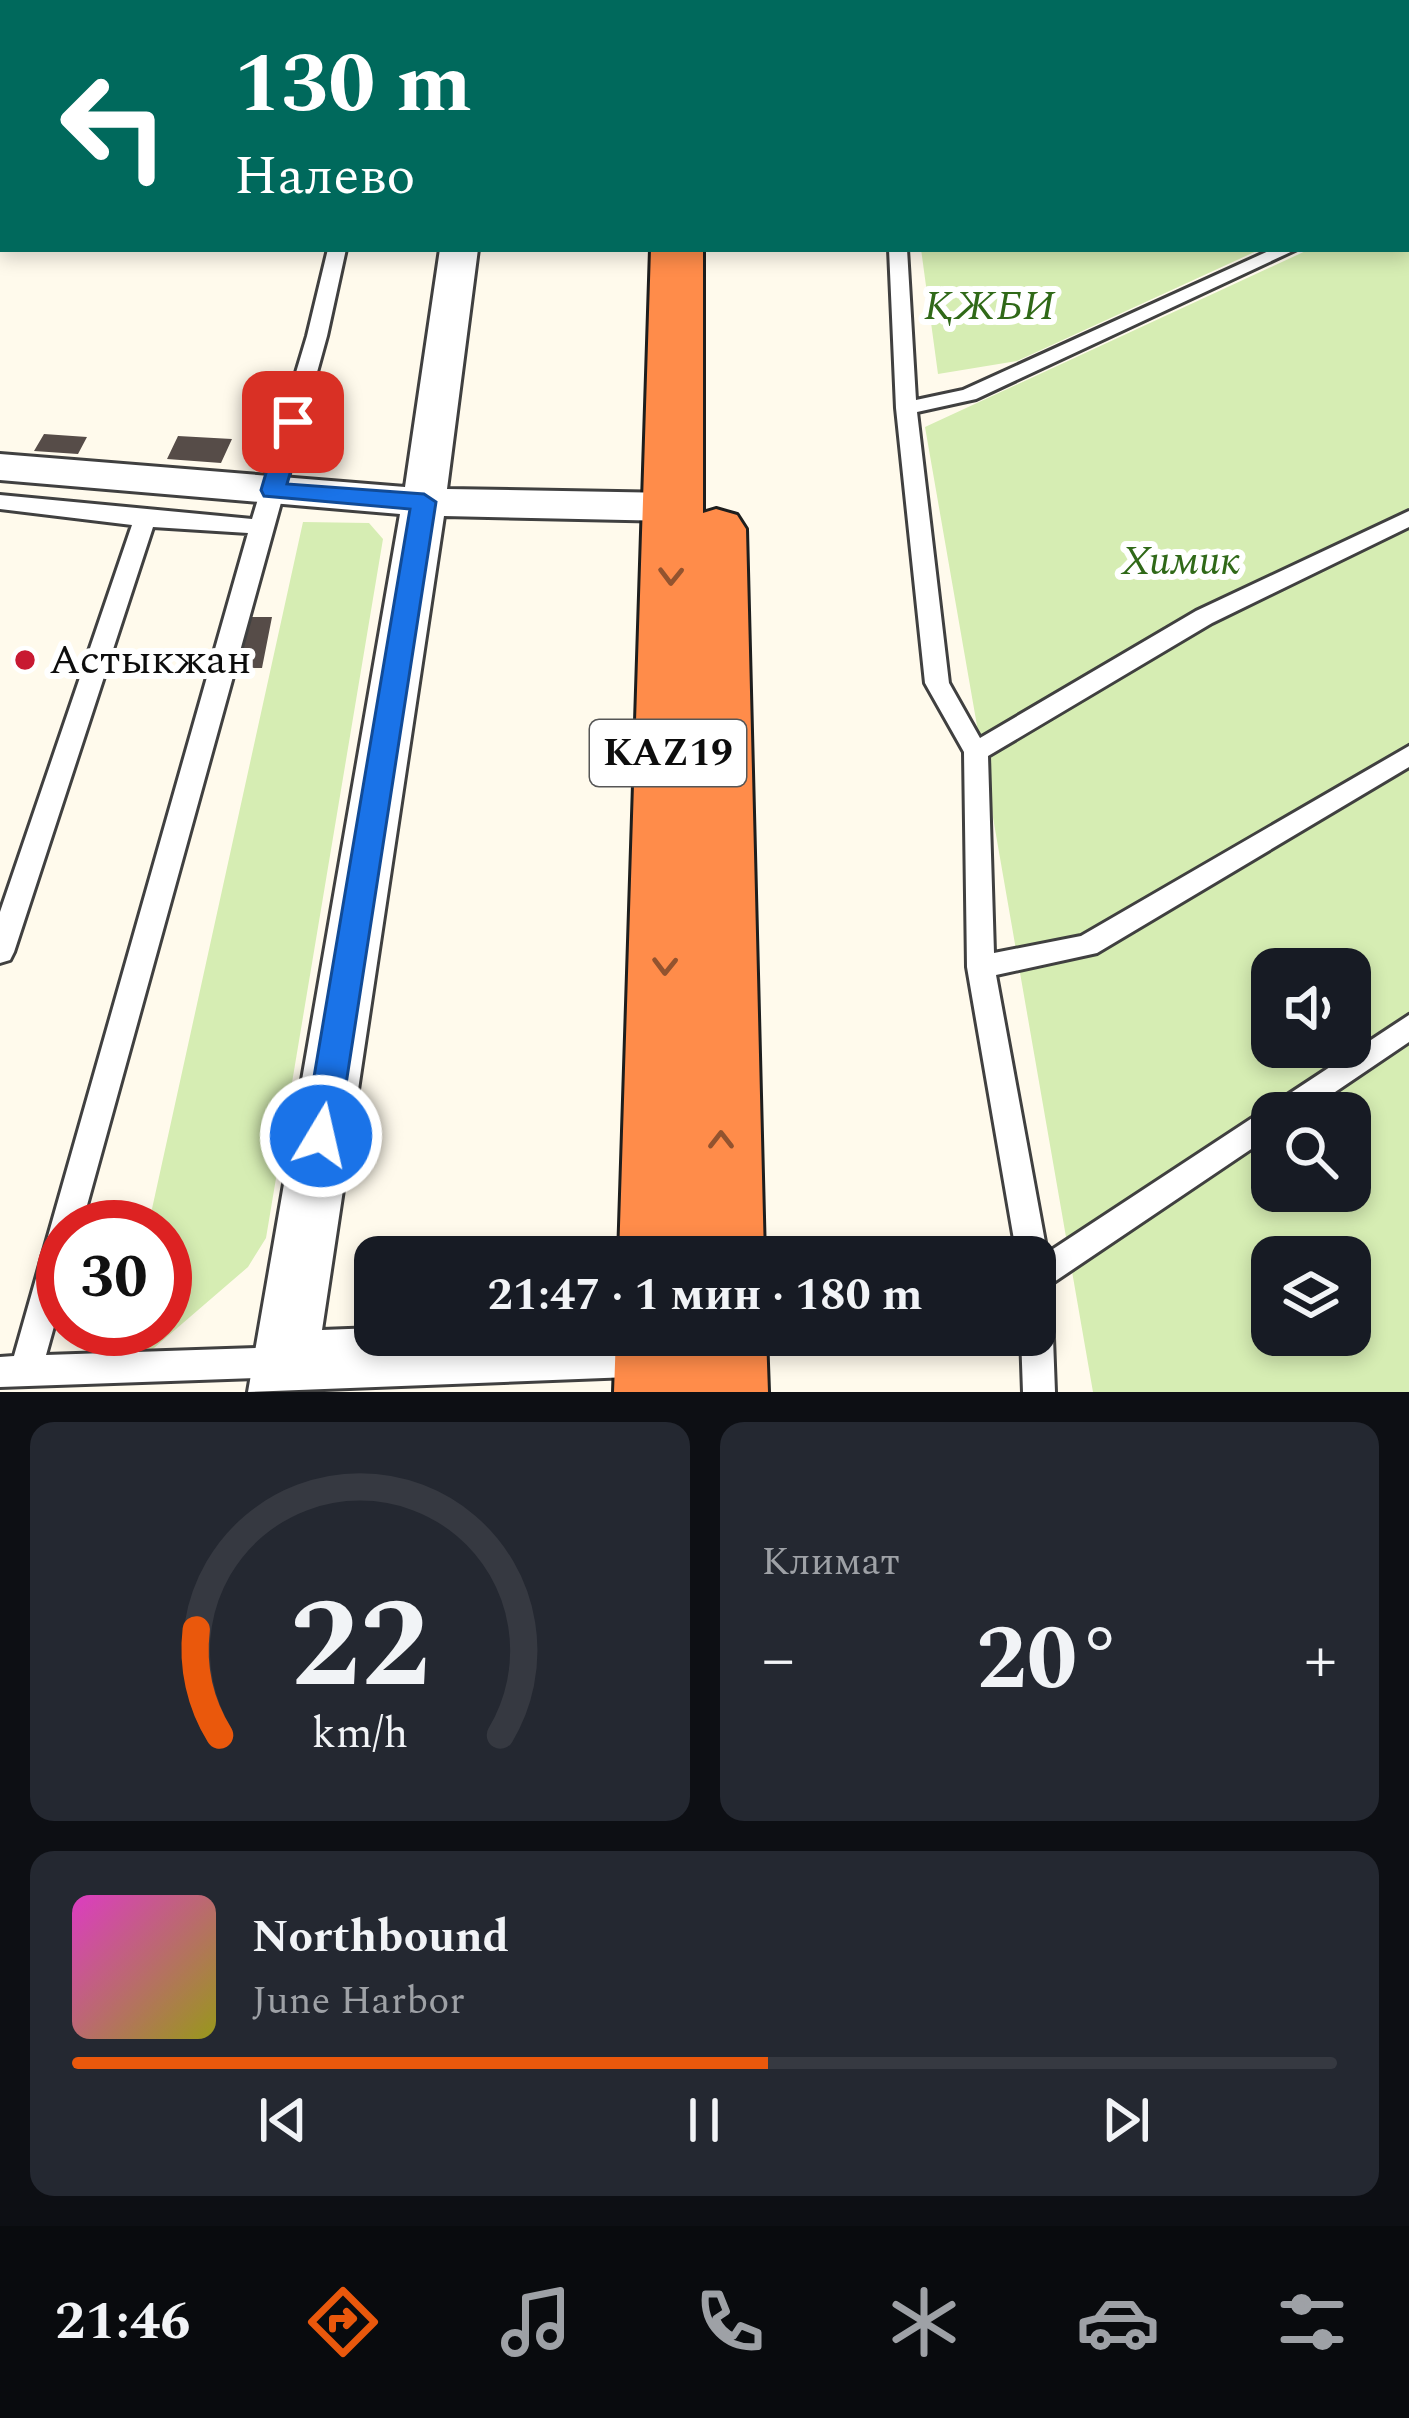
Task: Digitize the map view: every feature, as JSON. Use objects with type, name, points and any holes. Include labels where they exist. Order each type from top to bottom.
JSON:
[{"type":"highway","name":"KAZ19","points":[[661,1236],[677,252]]},
{"type":"highway","name":"KAZ19","points":[[713,252],[722,1236]]},
{"type":"street","points":[[459,252],[424,502],[282,1377],[691,1358]]},
{"type":"street","points":[[0,467],[267,509],[424,502],[672,507]]},
{"type":"lane","points":[[74,1200],[336,252]]},
{"type":"lane","points":[[898,252],[906,408],[937,682],[976,752],[981,967],[1028,1236]]},
{"type":"lane","points":[[906,408],[969,395],[1281,252]]},
{"type":"lane","points":[[0,502],[146,519],[267,509]]},
{"type":"lane","points":[[976,752],[1204,616],[1409,518]]},
{"type":"lane","points":[[0,952],[146,519]]},
{"type":"lane","points":[[981,967],[1088,945],[1409,755]]},
{"type":"lane","points":[[1312,1092],[1409,1027]]},
{"type":"lane","points":[[1056,1261],[1251,1133]]},
{"type":"lane","points":[[36,1310],[13,1372],[282,1377]]},
{"type":"lane","points":[[1038,1356],[1039,1392]]},
{"type":"green space","name":"ҚЖБИ","points":[[921,252],[1254,252],[1017,361],[938,374]]},
{"type":"green space","name":"Химик","points":[[1304,252],[1409,252],[1409,1392],[1093,1392],[925,427]]},
{"type":"green space","points":[[303,522],[369,523],[383,539],[266,1238],[248,1267],[192,1315],[192,1200],[154,1200]]},
{"type":"building","points":[[44,434],[87,437],[78,454],[34,451]]},
{"type":"building","points":[[178,436],[232,439],[221,463],[167,459]]},
{"type":"building","points":[[241,617],[272,617],[262,668],[229,668]]},
{"type":"place","name":"Астыкжан","points":[[25,660]]},
{"type":"route","points":[[293,422],[273,490],[424,502],[321,1136]]}]
